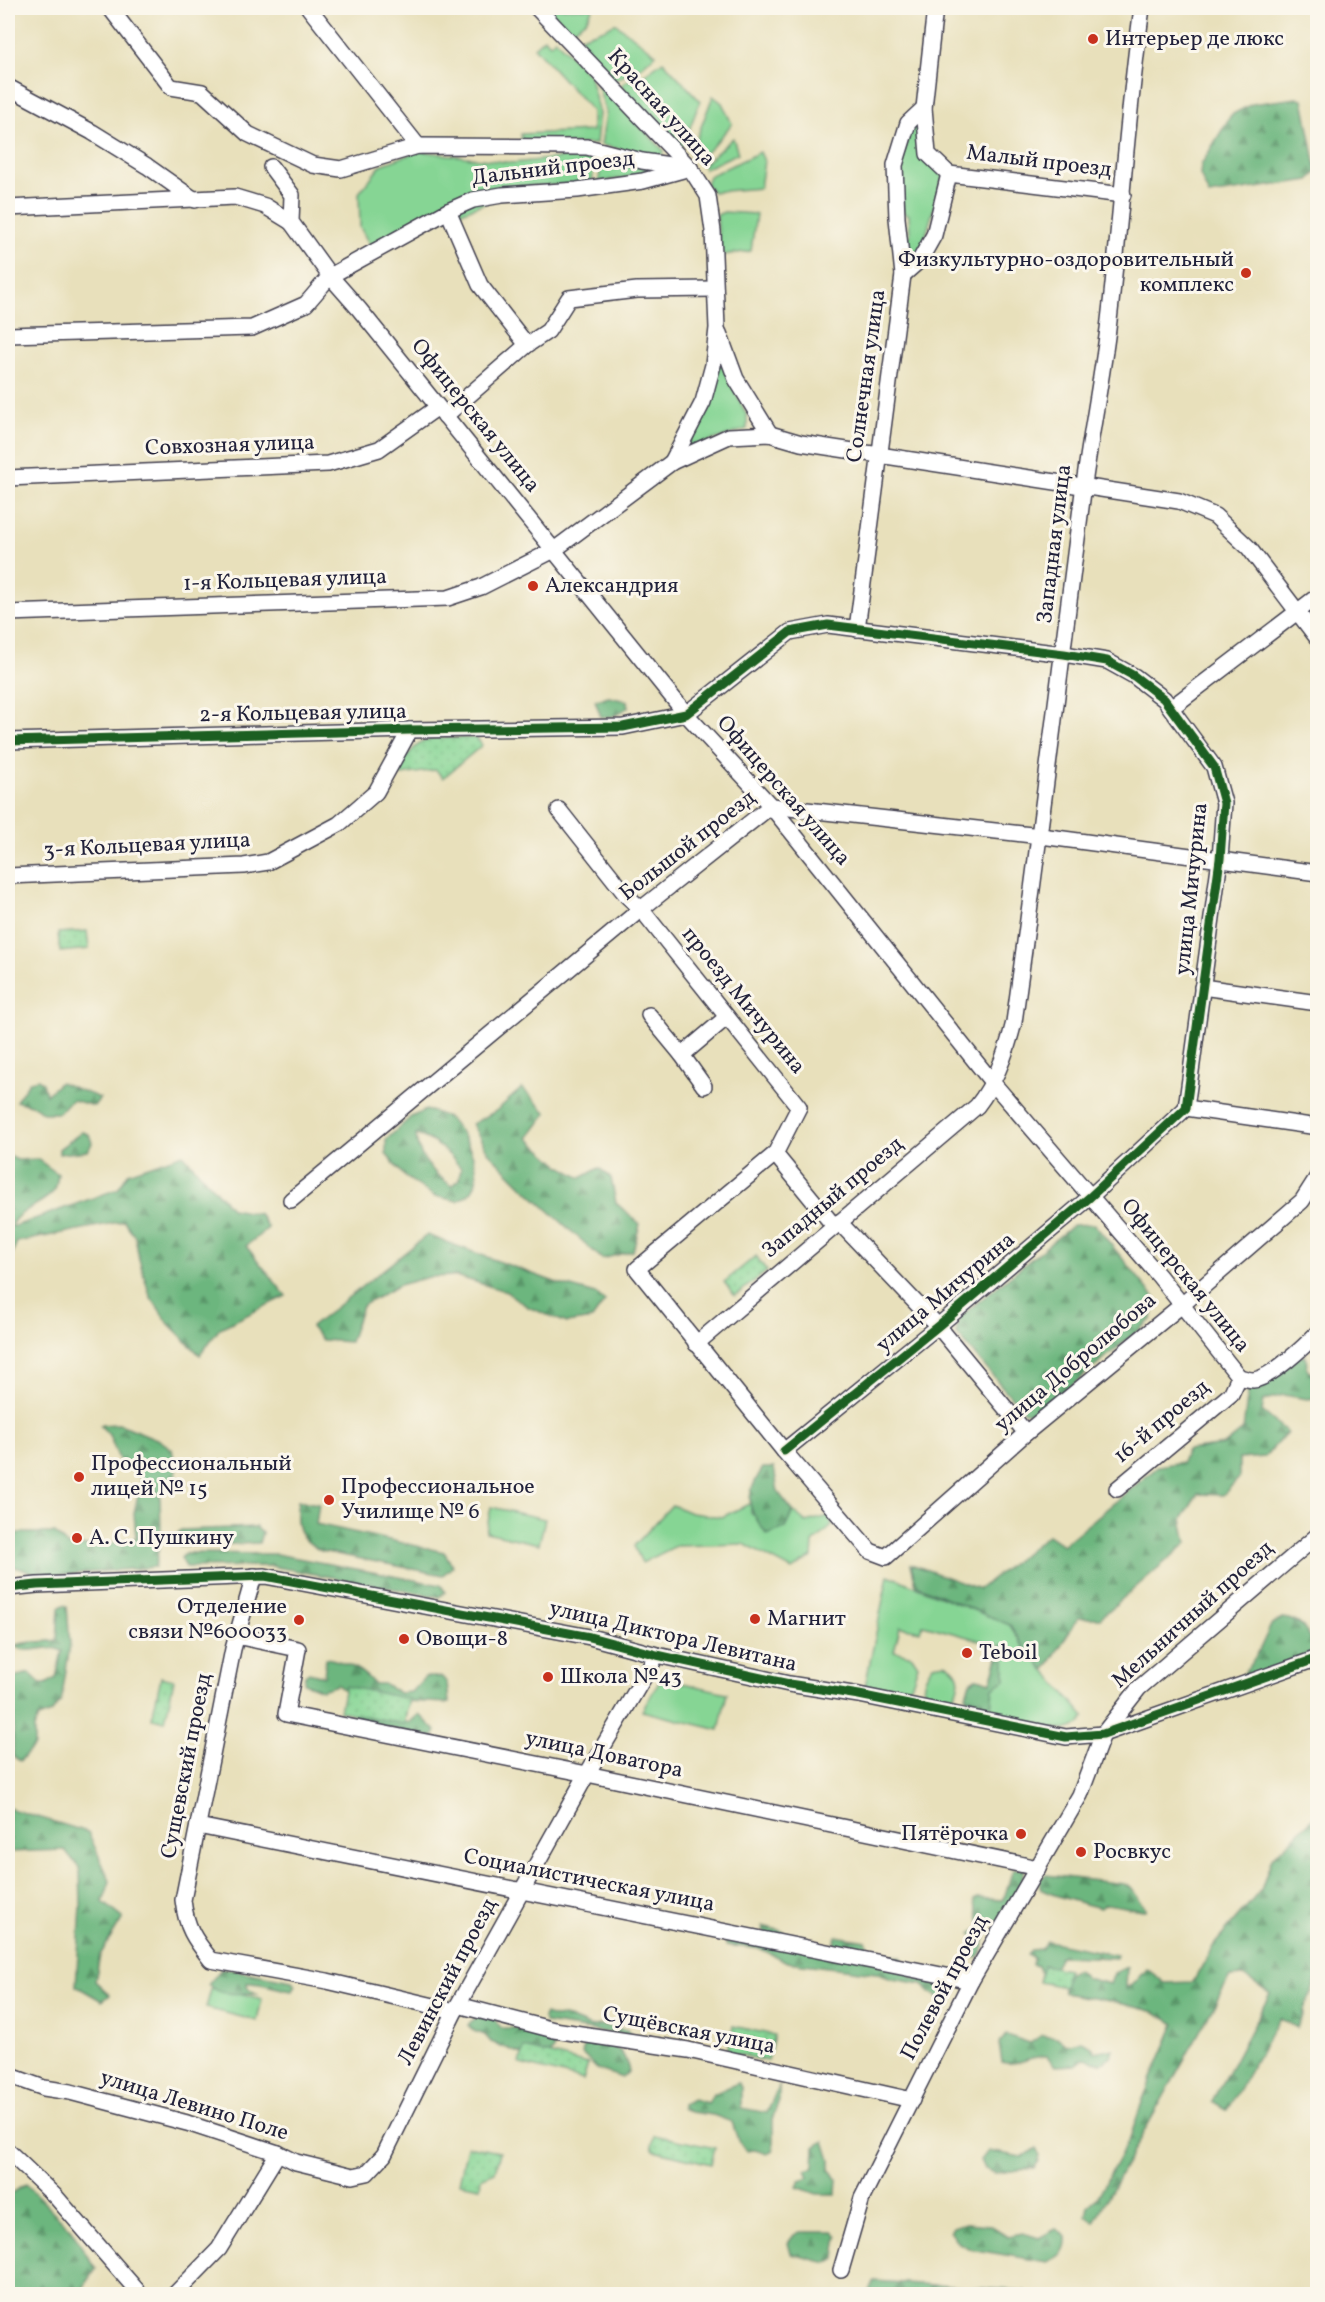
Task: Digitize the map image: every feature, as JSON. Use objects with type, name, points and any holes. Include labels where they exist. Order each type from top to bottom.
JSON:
[{"type":"street","points":[[110,8],[171,87],[202,92],[248,134],[313,165],[341,170],[418,146],[587,147],[642,161],[690,168]]},
{"type":"street","points":[[309,8],[418,146]]},
{"type":"street","name":"Красная улица","points":[[537,8],[690,168],[708,196],[713,231],[717,328],[713,365],[703,402],[672,462]]},
{"type":"street","points":[[935,8],[924,108],[928,154],[949,174]]},
{"type":"street","name":"Западная улица","points":[[992,1082],[1008,1048],[1014,1022],[1041,836],[1084,487],[1108,331],[1123,195],[1133,72],[1142,8]]},
{"type":"street","points":[[8,87],[92,132],[147,166],[195,200]]},
{"type":"street","points":[[903,275],[897,218],[895,165],[908,123],[924,108]]},
{"type":"street","points":[[8,208],[235,197],[265,206],[291,222],[292,195],[271,167]]},
{"type":"street","name":"Дальний проезд","points":[[330,276],[448,211],[473,200],[643,181],[690,168]]},
{"type":"street","name":"Малый проезд","points":[[949,174],[1123,195]]},
{"type":"street","name":"Солнечная улица","points":[[857,629],[903,275],[920,260],[934,235],[949,174]]},
{"type":"street","points":[[448,211],[480,285],[527,345]]},
{"type":"street","name":"Офицерская улица","points":[[291,222],[330,276],[686,714],[771,806],[992,1082],[1183,1304],[1239,1377]]},
{"type":"street","points":[[8,335],[252,328],[306,304],[330,276]]},
{"type":"street","name":"Совхозная улица","points":[[8,478],[328,464],[379,449],[442,411],[548,331],[569,298],[638,290],[715,288]]},
{"type":"street","name":"Красная улица","points":[[717,328],[736,379],[770,434]]},
{"type":"street","points":[[672,462],[729,435],[770,434],[801,443],[1179,501],[1215,516],[1249,548],[1317,639]]},
{"type":"street","name":"1-я Кольцевая улица","points":[[8,613],[448,598],[481,587],[554,550],[672,462]]},
{"type":"street","points":[[1171,708],[1317,596]]},
{"type":"street","name":"улица Мичурина","points":[[599,728],[623,727],[686,714],[790,632],[828,625],[1107,661],[1134,676],[1164,699],[1214,766],[1224,803],[1220,859],[1186,1108],[1090,1197],[938,1326],[784,1451]]},
{"type":"street","name":"2-я Кольцевая улица","points":[[8,741],[410,730],[599,728]]},
{"type":"street","name":"3-я Кольцевая улица","points":[[8,876],[244,866],[268,862],[339,824],[376,792],[410,730]]},
{"type":"street","name":"Большой проезд","points":[[291,1200],[641,909],[771,806],[1041,836],[1317,873]]},
{"type":"street","name":"проезд Мичурина","points":[[559,810],[799,1107],[775,1154]]},
{"type":"street","points":[[1202,987],[1317,1003]]},
{"type":"street","points":[[649,1015],[704,1086]]},
{"type":"street","points":[[682,1055],[727,1017]]},
{"type":"street","name":"Западный проезд","points":[[696,1344],[977,1106],[992,1082]]},
{"type":"street","points":[[1186,1108],[1317,1127]]},
{"type":"street","points":[[784,1451],[637,1269],[775,1154],[837,1224],[938,1326],[1026,1433]]},
{"type":"street","name":"улица Добролюбова","points":[[784,1451],[870,1551],[886,1557],[1026,1433],[1183,1304],[1302,1201],[1317,1176]]},
{"type":"street","name":"16-й проезд","points":[[1117,1489],[1231,1394],[1239,1377],[1253,1380],[1264,1377],[1305,1345],[1317,1332]]},
{"type":"street","name":"Мельничный проезд","points":[[1103,1734],[1139,1688],[1317,1534]]},
{"type":"street","name":"Сущевский проезд","points":[[211,1960],[193,1937],[185,1920],[183,1900],[236,1636],[254,1576]]},
{"type":"street","name":"улица Диктора Левитана","points":[[8,1588],[266,1576],[590,1637],[657,1655],[789,1684],[859,1695],[1065,1737],[1103,1734],[1317,1658]]},
{"type":"street","name":"улица Доватора","points":[[236,1636],[298,1649],[286,1714],[1038,1868]]},
{"type":"street","name":"Левинский проезд","points":[[367,2173],[384,2155],[457,2008],[587,1774],[657,1655]]},
{"type":"street","name":"Полевой проезд","points":[[841,2270],[862,2198],[971,1981],[1080,1795],[1103,1734]]},
{"type":"street","name":"Социалистическая улица","points":[[198,1826],[971,1981]]},
{"type":"street","name":"Сущёвская улица","points":[[211,1960],[327,1981],[554,2030],[688,2050],[912,2100]]},
{"type":"street","name":"улица Левино Поле","points":[[8,2075],[44,2088],[70,2092],[187,2123],[278,2153],[296,2162],[353,2176],[367,2173]]},
{"type":"street","points":[[8,2151],[56,2197],[140,2295]]},
{"type":"street","points":[[175,2295],[219,2249],[278,2153]]},
{"type":"green space","points":[[547,8],[593,8],[586,20],[574,29],[562,26]]},
{"type":"green space","points":[[615,23],[656,54],[641,67],[615,80],[580,45],[579,38]]},
{"type":"green space","points":[[544,38],[550,44],[555,39],[590,76],[599,113],[596,144],[522,144],[521,134],[592,131],[592,111],[534,47]]},
{"type":"green space","points":[[663,61],[700,101],[683,146],[621,86],[645,74]]},
{"type":"green space","points":[[597,83],[664,151],[660,158],[601,145],[606,113]]},
{"type":"green space","points":[[713,96],[722,103],[732,124],[711,148],[698,159],[694,158],[691,153]]},
{"type":"green space","points":[[1303,99],[1317,172],[1309,180],[1209,195],[1200,175],[1201,165],[1231,115],[1252,104]]},
{"type":"green space","points":[[919,122],[943,176],[922,249],[906,264],[905,239],[910,236],[909,215],[903,212],[900,168],[910,126]]},
{"type":"green space","points":[[733,138],[738,153],[704,169],[703,165]]},
{"type":"green space","points":[[419,151],[513,163],[595,154],[592,184],[529,186],[381,243],[369,244],[360,227],[359,193],[381,165]]},
{"type":"green space","points":[[760,152],[764,161],[760,188],[713,192],[706,184],[709,176]]},
{"type":"green space","points":[[601,154],[653,170],[650,174],[599,182]]},
{"type":"green space","points":[[724,212],[756,214],[751,251],[723,255],[719,253],[717,215]]},
{"type":"green space","points":[[722,364],[747,416],[747,429],[692,447],[688,444],[718,365]]},
{"type":"green space","points":[[609,697],[627,701],[628,707],[615,715],[601,717],[595,700]]},
{"type":"green space","points":[[440,738],[477,738],[482,745],[443,778],[436,770],[402,775],[398,771],[414,748],[422,742]]},
{"type":"green space","points":[[87,931],[89,949],[60,952],[58,933]]},
{"type":"green space","points":[[38,1079],[43,1083],[46,1095],[60,1082],[100,1098],[94,1106],[73,1100],[59,1113],[43,1113],[34,1106],[16,1101],[30,1081]]},
{"type":"green space","points":[[522,1088],[547,1113],[528,1138],[560,1166],[581,1178],[599,1168],[611,1178],[616,1203],[640,1224],[633,1251],[602,1259],[488,1152],[472,1124],[496,1111]]},
{"type":"green space","points":[[426,1110],[437,1113],[448,1118],[467,1142],[475,1164],[475,1185],[470,1193],[458,1201],[434,1196],[404,1176],[386,1154],[386,1140],[411,1117]],"holes":[[[416,1135],[441,1148],[461,1168],[459,1180],[452,1186],[433,1171],[423,1158]]]},
{"type":"green space","points":[[82,1132],[89,1134],[92,1143],[88,1151],[59,1154],[59,1149]]},
{"type":"green space","points":[[183,1154],[232,1209],[259,1214],[268,1228],[246,1246],[286,1296],[220,1328],[200,1355],[169,1324],[150,1296],[135,1236],[124,1221],[17,1242],[8,1264],[8,1155],[17,1160],[37,1159],[58,1174],[56,1187],[51,1194],[18,1217],[12,1227],[118,1189],[128,1173]]},
{"type":"green space","points":[[1094,1224],[1155,1298],[1152,1319],[1038,1413],[1024,1412],[956,1333],[960,1317],[1073,1225]]},
{"type":"green space","points":[[427,1235],[560,1284],[596,1294],[605,1301],[592,1319],[567,1323],[528,1307],[505,1291],[456,1276],[429,1277],[399,1285],[362,1306],[350,1342],[322,1340],[311,1327]]},
{"type":"green space","points":[[756,1256],[767,1271],[735,1296],[724,1282]]},
{"type":"green space","points":[[1299,1356],[1306,1356],[1307,1369],[1317,1379],[1317,1398],[1307,1399],[1284,1395],[1264,1400],[1262,1411],[1287,1432],[1265,1457],[1239,1459],[1239,1478],[1223,1495],[1198,1494],[1182,1519],[1187,1543],[1100,1618],[1078,1618],[1045,1670],[1025,1649],[1010,1625],[916,1585],[911,1564],[979,1589],[1048,1535],[1063,1545],[1159,1466],[1182,1462],[1187,1450],[1224,1445],[1243,1430],[1248,1391],[1279,1373]]},
{"type":"green space","points":[[120,1424],[159,1440],[172,1449],[177,1477],[160,1496],[161,1536],[155,1567],[45,1576],[15,1567],[8,1561],[8,1538],[18,1533],[55,1533],[68,1546],[99,1546],[136,1538],[134,1513],[142,1477],[121,1464],[109,1435],[100,1425]]},
{"type":"green space","points":[[763,1468],[774,1468],[778,1492],[793,1511],[785,1528],[767,1535],[755,1517],[750,1502],[752,1487]]},
{"type":"green space","points":[[298,1501],[319,1504],[316,1524],[444,1552],[453,1566],[443,1575],[321,1551],[307,1541],[299,1531]]},
{"type":"green space","points":[[751,1503],[751,1513],[785,1528],[793,1511],[806,1522],[829,1516],[832,1526],[813,1543],[812,1557],[792,1570],[744,1544],[676,1546],[642,1563],[634,1546],[672,1505],[691,1513],[722,1517]]},
{"type":"green space","points":[[491,1507],[545,1519],[539,1544],[486,1532]]},
{"type":"green space","points":[[256,1527],[262,1533],[259,1543],[180,1546],[174,1537],[181,1530]]},
{"type":"green space","points":[[186,1553],[276,1554],[441,1585],[445,1592],[439,1597],[271,1566],[186,1567],[181,1558]]},
{"type":"green space","points":[[888,1575],[1010,1625],[1025,1649],[1085,1717],[1080,1725],[1065,1730],[1006,1719],[970,1707],[966,1696],[970,1682],[977,1678],[991,1682],[1001,1646],[923,1625],[920,1631],[900,1627],[894,1651],[912,1656],[918,1665],[912,1684],[904,1691],[864,1691]]},
{"type":"green space","points":[[63,1605],[67,1606],[70,1645],[61,1702],[51,1713],[38,1718],[34,1728],[34,1746],[20,1761],[13,1756],[14,1688],[8,1686],[8,1678],[30,1673],[41,1684],[46,1684],[56,1678],[62,1651],[50,1648],[27,1650],[14,1646],[57,1640],[59,1608]]},
{"type":"green space","points":[[1282,1618],[1300,1624],[1308,1632],[1317,1650],[1238,1682],[1258,1653],[1271,1625]]},
{"type":"green space","points":[[1002,1646],[1008,1648],[1005,1656],[1005,1680],[993,1688],[991,1708],[981,1701],[966,1696],[970,1682],[977,1678],[991,1682]]},
{"type":"green space","points":[[326,1658],[359,1670],[374,1684],[385,1684],[399,1693],[411,1692],[425,1677],[442,1677],[447,1683],[449,1703],[404,1701],[349,1694],[337,1685],[322,1690],[304,1683],[305,1675],[309,1672],[324,1676]]},
{"type":"green space","points":[[945,1663],[956,1672],[958,1687],[947,1704],[927,1701],[923,1687],[927,1674],[933,1665]]},
{"type":"green space","points":[[161,1677],[174,1680],[165,1721],[152,1718]]},
{"type":"green space","points":[[661,1678],[727,1693],[719,1730],[642,1711]]},
{"type":"green space","points":[[345,1686],[409,1699],[404,1724],[340,1711]]},
{"type":"green space","points":[[357,1712],[378,1712],[409,1723],[419,1714],[436,1731],[433,1737],[358,1722],[354,1715]]},
{"type":"green space","points":[[8,1808],[88,1832],[110,1881],[103,1902],[123,1918],[100,1955],[95,1981],[110,1995],[102,2001],[76,1986],[81,1906],[80,1869],[65,1850],[8,1852]]},
{"type":"green space","points":[[1317,1814],[1317,1978],[1297,2028],[1280,2018],[1227,2110],[1212,2101],[1270,1994],[1244,1976],[1230,1977],[1094,2222],[1086,2216],[1088,2206],[1097,2198],[1130,2138],[1143,2099],[1175,2024],[1155,2012],[1064,1993],[1061,1978],[1077,1969],[1086,1978],[1110,1984],[1114,1973],[1127,1967],[1126,1988],[1135,1983],[1147,1969],[1165,1983],[1193,1982],[1214,1945],[1261,1890],[1272,1858]]},
{"type":"green space","points":[[1013,1869],[1025,1869],[1021,1884],[1002,1919],[989,1926],[982,1952],[974,1958],[976,1940],[971,1934],[981,1927],[974,1900],[978,1898],[1002,1900]]},
{"type":"green space","points":[[1046,1875],[1124,1884],[1131,1888],[1146,1908],[1145,1910],[1105,1904],[1101,1908],[1059,1896],[1041,1889],[1040,1879]]},
{"type":"green space","points":[[762,1926],[782,1931],[792,1940],[833,1949],[836,1936],[866,1941],[873,1953],[901,1957],[912,1977],[921,1979],[940,1970],[954,1978],[945,2005],[939,2005],[938,1996],[928,1991],[923,1984],[892,1979],[876,1973],[787,1962],[761,1949],[726,1945],[726,1937],[767,1943]]},
{"type":"green space","points":[[1047,1941],[1117,1955],[1116,1958],[1060,1956],[1052,1971],[1046,1974],[1039,1971],[1037,1966],[1032,1965],[1033,1958],[1027,1954],[1031,1950],[1041,1949]]},
{"type":"green space","points":[[1043,1965],[1068,1970],[1064,1987],[1039,1982]]},
{"type":"green space","points":[[222,1968],[293,1981],[296,1985],[292,1991],[247,1983],[247,1986],[257,1994],[221,1992],[208,1985]]},
{"type":"green space","points":[[212,1986],[262,1999],[257,2021],[206,2008]]},
{"type":"green space","points":[[483,2011],[495,2019],[501,2028],[523,2028],[547,2041],[554,2047],[552,2052],[545,2056],[534,2053],[522,2054],[491,2042],[485,2035],[474,2031],[468,2025]]},
{"type":"green space","points":[[545,2014],[554,2017],[564,2016],[591,2027],[600,2025],[627,2030],[631,2036],[546,2023],[543,2017]]},
{"type":"green space","points":[[733,2026],[774,2035],[768,2061],[727,2052]]},
{"type":"green space","points":[[1006,2035],[1030,2043],[1042,2035],[1057,2037],[1067,2045],[1082,2041],[1092,2046],[1095,2052],[1113,2048],[1111,2057],[1102,2064],[1085,2058],[1076,2065],[1055,2066],[1047,2056],[1007,2063],[1002,2062],[999,2044]]},
{"type":"green space","points":[[588,2044],[616,2048],[624,2056],[629,2071],[622,2078],[597,2069],[582,2054],[584,2047]]},
{"type":"green space","points":[[524,2048],[588,2064],[583,2080],[520,2064]]},
{"type":"green space","points":[[738,2083],[741,2087],[741,2108],[767,2113],[779,2085],[779,2100],[773,2117],[773,2151],[767,2154],[755,2150],[747,2151],[738,2140],[732,2122],[682,2108],[682,2104],[693,2099],[708,2103],[713,2094]]},
{"type":"green space","points":[[654,2135],[715,2148],[711,2164],[654,2150],[652,2146]]},
{"type":"green space","points":[[824,2141],[830,2168],[837,2179],[836,2194],[817,2194],[797,2187],[800,2180],[809,2177],[806,2170],[814,2168],[815,2147]]},
{"type":"green space","points":[[467,2146],[500,2152],[495,2172],[481,2178],[480,2187],[459,2183]]},
{"type":"green space","points":[[1037,2148],[1040,2154],[1039,2161],[1034,2168],[995,2173],[985,2169],[981,2160],[988,2151],[1022,2157]]},
{"type":"green space","points":[[26,2184],[71,2230],[96,2269],[79,2294],[8,2294],[8,2195]]},
{"type":"green space","points":[[965,2223],[990,2225],[1008,2236],[1023,2233],[1039,2238],[1056,2229],[1066,2237],[1064,2250],[1059,2256],[1047,2262],[970,2249],[957,2242],[950,2232],[953,2227]]},
{"type":"green space","points":[[800,2232],[834,2232],[838,2236],[835,2258],[827,2263],[791,2254],[788,2243],[794,2235]]},
{"type":"green space","points":[[874,2281],[1025,2291],[1026,2294],[868,2294]]},
{"type":"cycle path","points":[[8,741],[410,730],[623,727],[686,714],[790,632],[828,625],[1107,661],[1134,676],[1164,699],[1214,767],[1224,803],[1220,859],[1186,1108],[1090,1197],[938,1326],[784,1451]]},
{"type":"cycle path","points":[[8,1588],[265,1576],[590,1637],[657,1655],[789,1684],[859,1695],[1066,1737],[1103,1734],[1318,1658]]},
{"type":"place","name":"Интерьер де люкс","points":[[1093,39]]},
{"type":"place","name":"Физкультурно-оздоровительный комплекс","points":[[1246,273]]},
{"type":"place","name":"Александрия","points":[[533,586]]},
{"type":"place","name":"Профессиональный лицей № 15","points":[[79,1477]]},
{"type":"place","name":"Профессиональное Училище № 6","points":[[329,1500]]},
{"type":"place","name":"А. С. Пушкину","points":[[77,1538]]},
{"type":"place","name":"Магнит","points":[[755,1619]]},
{"type":"place","name":"Отделение связи №600033","points":[[299,1620]]},
{"type":"place","name":"Овощи-8","points":[[404,1639]]},
{"type":"place","name":"Teboil","points":[[967,1653]]},
{"type":"place","name":"Школа №43","points":[[548,1677]]},
{"type":"place","name":"Пятёрочка","points":[[1021,1834]]},
{"type":"place","name":"Росвкус","points":[[1081,1852]]}]
